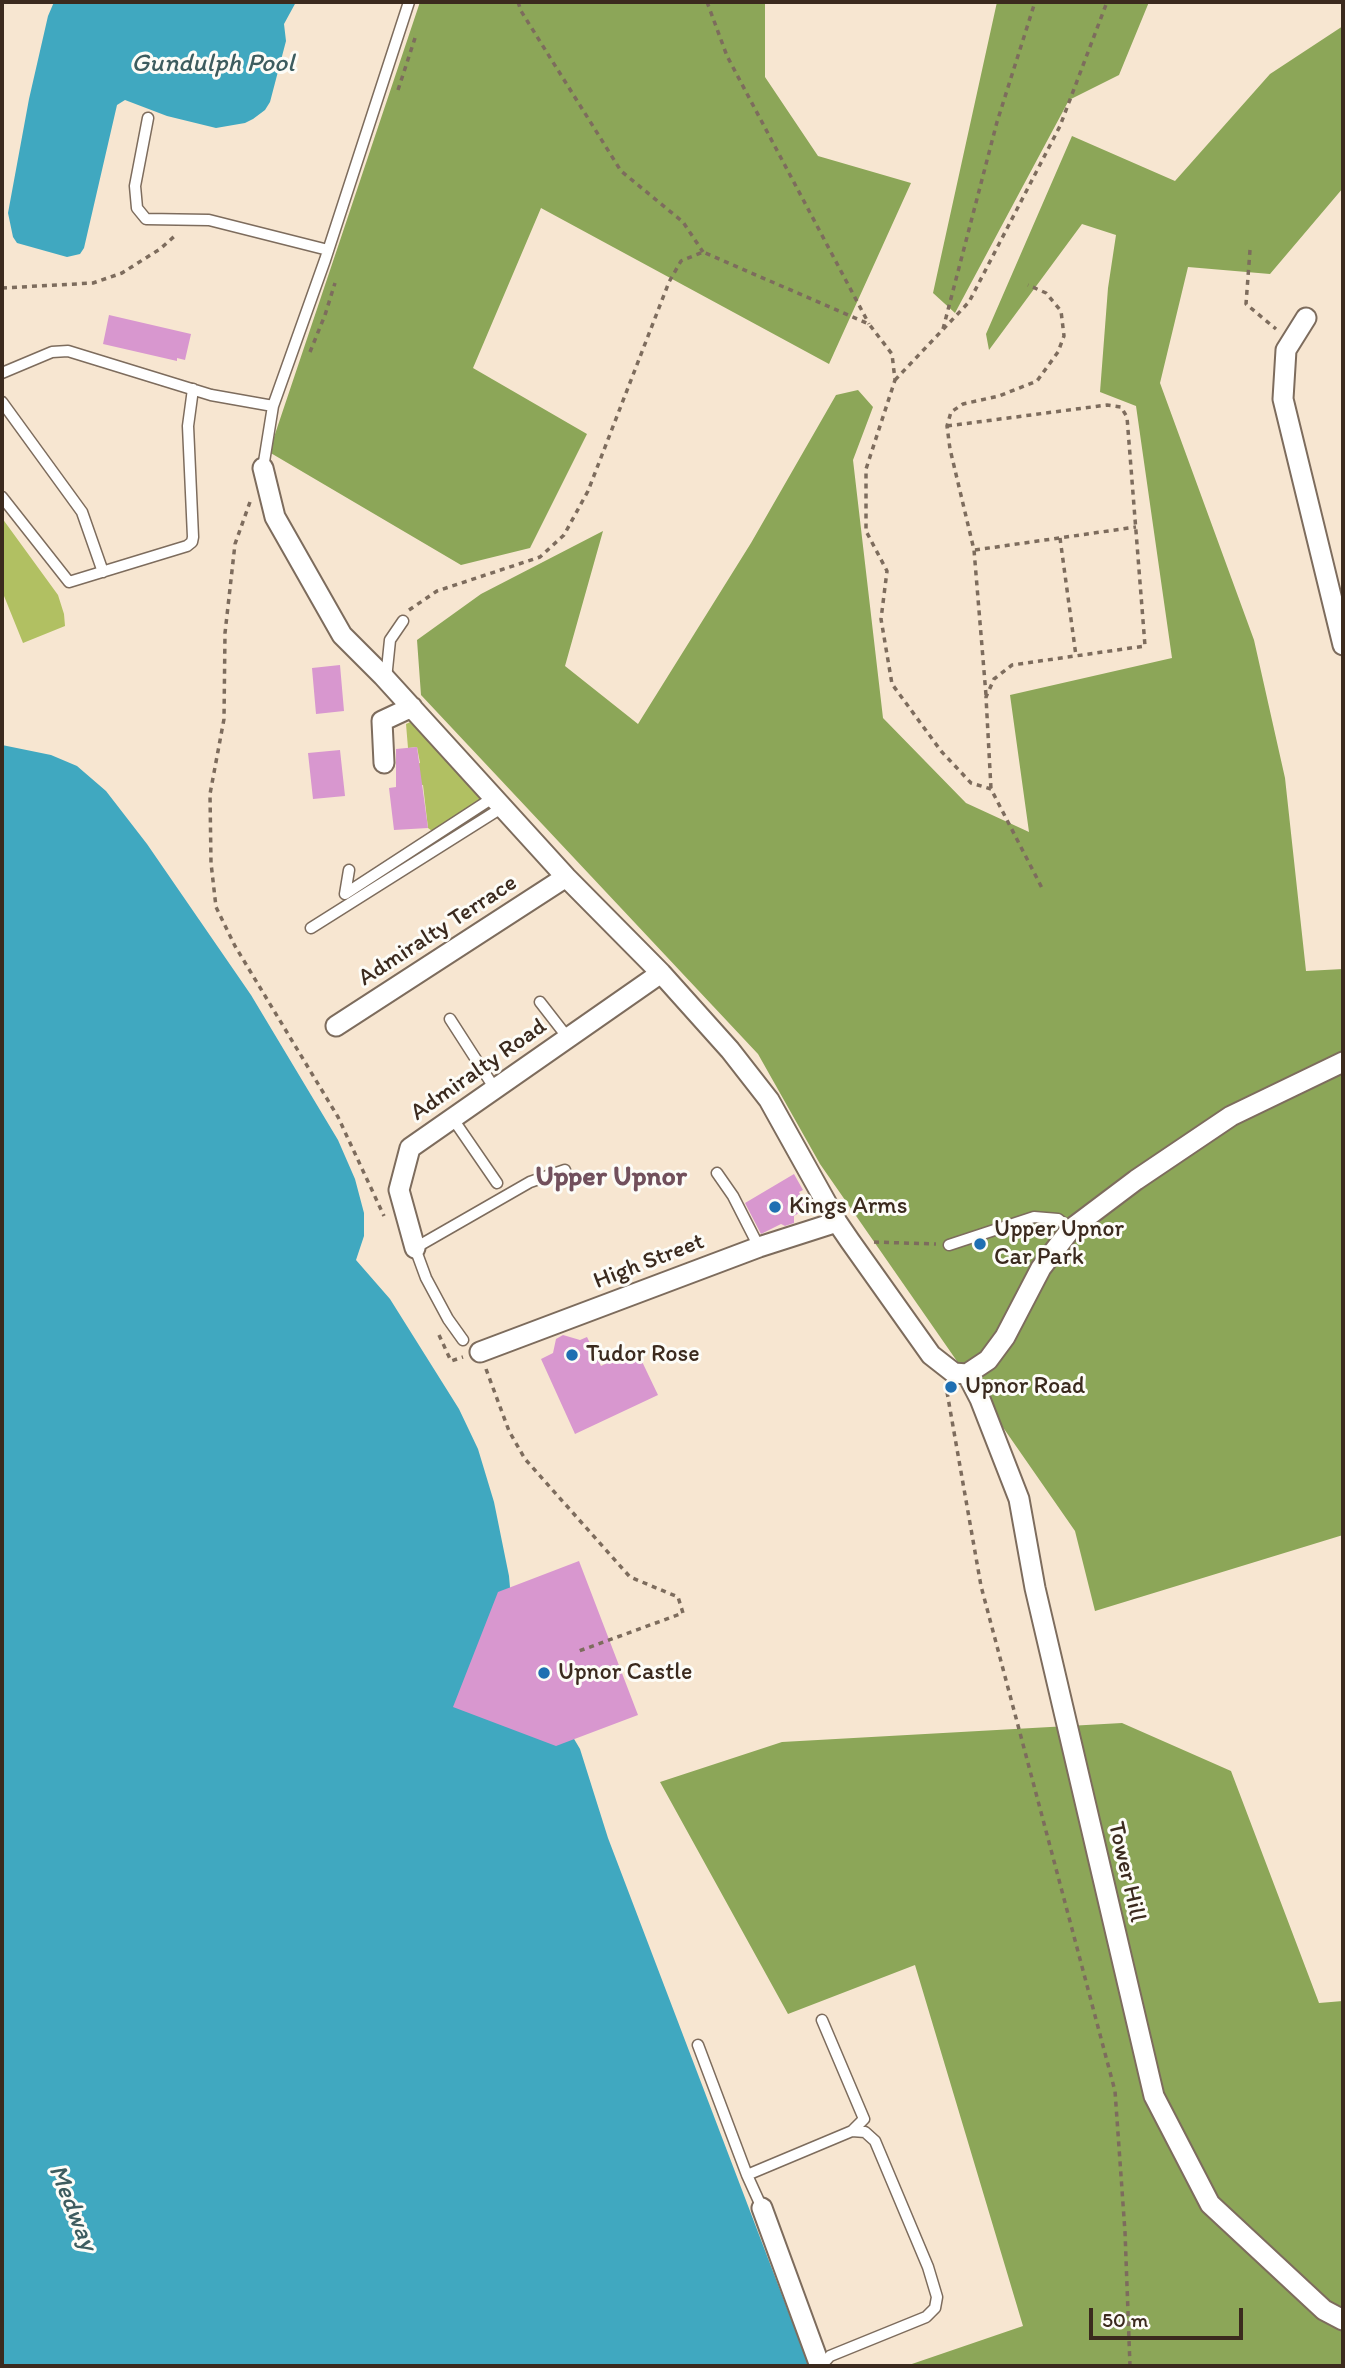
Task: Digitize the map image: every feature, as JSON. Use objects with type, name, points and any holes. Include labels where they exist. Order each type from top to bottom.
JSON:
[{"type":"street","points":[[1306,318],[1286,350],[1283,399],[1343,645]]},
{"type":"street","points":[[263,468],[275,517],[342,635],[412,707],[566,877],[661,973],[730,1050],[769,1100],[850,1241],[931,1355],[954,1373],[967,1374],[988,1360],[1005,1337],[1041,1268],[1071,1229],[1136,1180],[1231,1116],[1343,1062]]},
{"type":"street","points":[[384,763],[382,721],[412,707]]},
{"type":"street","name":"Admiralty Terrace","points":[[336,1026],[566,877]]},
{"type":"street","name":"Admiralty Road","points":[[415,1248],[400,1190],[410,1149],[661,973]]},
{"type":"street","name":"High Street","points":[[480,1352],[758,1247],[837,1222]]},
{"type":"street","name":"Tower Hill","points":[[967,1374],[981,1399],[1019,1499],[1057,1687],[1154,2096],[1210,2204],[1324,2310],[1343,2320]]},
{"type":"street","points":[[762,2208],[820,2366]]},
{"type":"lane","points":[[263,468],[273,406],[328,250],[409,2]]},
{"type":"lane","points":[[148,118],[135,186],[137,208],[146,219],[209,220],[328,250]]},
{"type":"lane","points":[[2,373],[62,350],[193,389],[273,406]]},
{"type":"lane","points":[[2,497],[66,581],[71,582],[187,546],[192,542],[188,426],[193,389]]},
{"type":"lane","points":[[2,402],[82,512],[103,572]]},
{"type":"lane","points":[[386,679],[390,640],[403,621]]},
{"type":"lane","points":[[349,870],[345,894],[498,802]]},
{"type":"lane","points":[[311,928],[498,802]]},
{"type":"lane","points":[[540,1002],[568,1038]]},
{"type":"lane","points":[[450,1018],[495,1089]]},
{"type":"lane","points":[[453,1119],[497,1183]]},
{"type":"lane","points":[[463,1340],[426,1279],[415,1248],[530,1182],[565,1170]]},
{"type":"lane","points":[[717,1172],[733,1196],[758,1247]]},
{"type":"lane","points":[[949,1245],[1034,1217],[1058,1219],[1071,1229]]},
{"type":"lane","points":[[747,2175],[852,2131],[864,2119],[822,2020]]},
{"type":"lane","points":[[698,2045],[762,2208]]},
{"type":"lane","points":[[820,2366],[830,2356],[926,2317],[935,2308],[937,2297],[928,2267],[875,2141],[866,2132],[852,2131]]},
{"type":"path","points":[[518,2],[621,172],[683,222],[703,252],[869,324]]},
{"type":"path","points":[[707,2],[727,57],[869,324],[892,354],[895,380],[866,469],[866,531],[887,571],[881,619],[892,684],[941,751],[971,783],[991,789]]},
{"type":"path","points":[[942,331],[997,122],[1035,2]]},
{"type":"path","points":[[895,380],[969,302],[1060,126],[1107,2]]},
{"type":"path","points":[[2,288],[93,283],[122,273],[160,249],[195,219]]},
{"type":"path","points":[[1251,250],[1246,304],[1291,342]]},
{"type":"path","points":[[403,621],[412,607],[438,591],[540,557],[564,535],[588,491],[669,282],[681,261],[703,252]]},
{"type":"path","points":[[1028,285],[1046,293],[1061,311],[1064,336],[1058,352],[1037,381],[999,396],[963,404],[951,412],[947,426],[974,550],[991,789],[1042,888]]},
{"type":"path","points":[[947,426],[1107,405],[1121,407],[1128,417],[1145,646],[1012,665],[994,679],[986,697]]},
{"type":"path","points":[[263,468],[235,544],[225,633],[223,719],[210,794],[211,863],[216,907],[241,957],[338,1117],[388,1227]]},
{"type":"path","points":[[974,550],[1136,527]]},
{"type":"path","points":[[1060,538],[1076,656]]},
{"type":"path","points":[[850,1241],[949,1245]]},
{"type":"path","points":[[434,1324],[451,1361],[480,1352],[509,1431],[526,1459],[630,1577],[678,1597],[683,1613],[579,1651]]},
{"type":"path","points":[[943,1365],[981,1586],[1115,2091],[1125,2232],[1130,2366]]},
{"type":"green space","points":[[420,2],[765,2],[765,77],[818,156],[911,183],[829,364],[541,208],[473,368],[587,434],[530,548],[461,565],[269,452]]},
{"type":"green space","points":[[997,2],[1149,2],[1119,75],[1069,100],[955,313],[933,293]]},
{"type":"green space","points":[[1343,26],[1343,188],[1270,274],[1188,267],[1160,383],[1254,640],[1285,778],[1306,971],[1343,969],[1343,1535],[1095,1611],[1075,1531],[820,1164],[758,1054],[421,695],[417,640],[481,594],[603,531],[565,666],[638,724],[751,543],[836,395],[858,390],[873,407],[853,460],[883,718],[966,803],[1029,832],[1010,695],[1172,658],[1136,406],[1100,392],[1108,288],[1116,235],[1082,224],[989,350],[986,334],[1072,136],[1175,181],[1270,74]]},
{"type":"green space","points":[[2,518],[58,595],[64,614],[65,626],[23,643],[2,591]]},
{"type":"green space","points":[[421,717],[480,788],[480,802],[432,831],[428,828],[423,785],[419,785],[416,764],[420,763],[417,747],[408,748],[406,724]]},
{"type":"green space","points":[[1122,1723],[1231,1771],[1319,2003],[1343,2001],[1343,2366],[906,2366],[1023,2326],[915,1965],[788,2014],[660,1782],[782,1742]]},
{"type":"water","name":"Gundulph Pool","points":[[54,2],[296,2],[284,24],[286,41],[270,102],[265,110],[253,119],[216,128],[167,116],[125,100],[117,105],[84,248],[80,254],[67,257],[17,243],[13,237],[8,213],[29,99],[48,16]]},
{"type":"water","name":"Medway","points":[[2,745],[51,755],[77,766],[106,791],[147,844],[251,995],[338,1140],[355,1179],[364,1213],[364,1236],[356,1260],[390,1299],[459,1409],[478,1449],[494,1502],[509,1576],[512,1610],[564,1722],[580,1749],[608,1838],[809,2366],[2,2366]]},
{"type":"building","points":[[109,315],[191,334],[185,360],[177,358],[177,361],[103,344]]},
{"type":"building","points":[[340,665],[344,711],[316,714],[312,668]]},
{"type":"building","points":[[417,747],[428,828],[394,830],[389,788],[396,787],[396,749]]},
{"type":"building","points":[[340,750],[345,796],[313,799],[308,753]]},
{"type":"building","name":"Kings Arms","points":[[794,1174],[803,1190],[799,1192],[807,1208],[794,1216],[794,1223],[785,1226],[781,1224],[761,1234],[745,1203]]},
{"type":"building","points":[[563,1335],[580,1340],[587,1337],[601,1366],[636,1349],[658,1395],[575,1434],[541,1359],[553,1353],[556,1339]]},
{"type":"building","name":"Upnor Castle","points":[[579,1561],[638,1715],[556,1746],[453,1707],[498,1592]]},
{"type":"place","name":"Kings Arms","points":[[775,1207]]},
{"type":"place","name":"Upper Upnor Car Park","points":[[980,1244]]},
{"type":"place","name":"Tudor Rose","points":[[572,1355]]},
{"type":"place","name":"Upnor Road","points":[[951,1387]]},
{"type":"place","name":"Upnor Castle","points":[[544,1673]]},
{"type":"district","name":"Upper Upnor","points":[[611,1178]]}]
